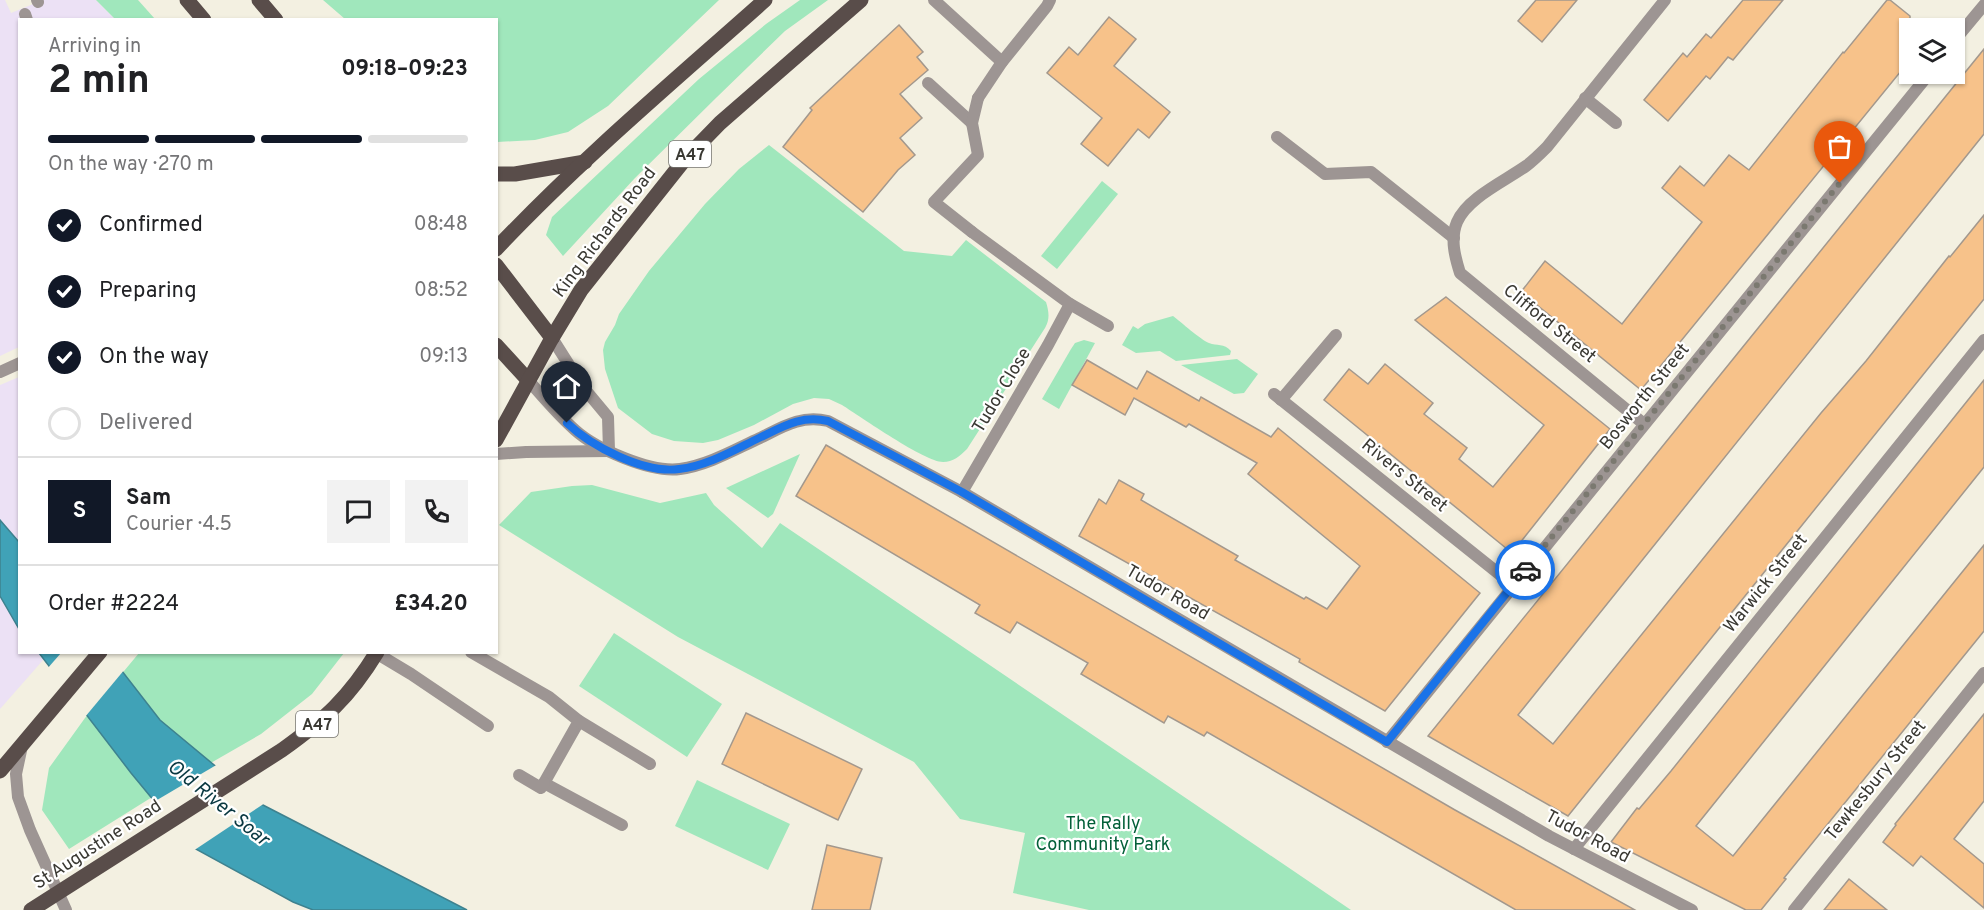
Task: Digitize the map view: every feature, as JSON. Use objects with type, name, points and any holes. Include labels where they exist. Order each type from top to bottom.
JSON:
[{"type":"main road","points":[[187,0],[202,18]]},
{"type":"main road","points":[[259,0],[274,18]]},
{"type":"main road","points":[[498,247],[585,162],[765,0]]},
{"type":"main road","name":"King Richards Road","points":[[528,380],[581,290],[685,159],[720,123],[861,0]]},
{"type":"main road","points":[[498,174],[515,174],[585,162]]},
{"type":"main road","points":[[498,268],[552,338]]},
{"type":"main road","points":[[498,347],[528,380]]},
{"type":"main road","name":"A47","points":[[498,436],[528,380]]},
{"type":"main road","points":[[0,771],[98,654]]},
{"type":"main road","name":"St Augustine Road","points":[[31,910],[313,727],[342,701],[363,675],[375,654]]},
{"type":"street","points":[[934,0],[1002,62]]},
{"type":"street","points":[[1050,0],[1002,62],[978,98],[972,123],[978,155],[934,202],[1070,304],[1108,326]]},
{"type":"street","points":[[1277,137],[1325,174],[1371,172],[1454,238],[1457,222],[1466,209],[1483,194],[1534,160],[1547,147],[1665,0]]},
{"type":"street","points":[[1965,28],[1984,5]]},
{"type":"street","points":[[928,83],[972,123]]},
{"type":"street","name":"Bosworth Street","points":[[1387,742],[1921,84]]},
{"type":"street","points":[[1585,98],[1617,123]]},
{"type":"street","name":"Clifford Street","points":[[1454,238],[1454,252],[1460,273],[1644,424]]},
{"type":"street","name":"Tudor Close","points":[[962,492],[1070,304]]},
{"type":"street","name":"Rivers Street","points":[[1336,335],[1277,397],[1513,585]]},
{"type":"street","points":[[552,338],[584,387],[608,417],[609,451]]},
{"type":"street","name":"Warwick Street","points":[[1574,849],[1984,340]]},
{"type":"street","points":[[0,372],[18,364]]},
{"type":"street","name":"Tudor Road","points":[[528,380],[577,432],[609,451],[638,464],[660,469],[678,470],[701,464],[792,422],[813,418],[828,421],[962,492],[1574,849],[1692,910]]},
{"type":"street","name":"Tudor Road","points":[[498,454],[609,451]]},
{"type":"street","points":[[378,654],[488,726]]},
{"type":"street","points":[[474,654],[549,697],[579,721],[650,764]]},
{"type":"street","name":"Tewkesbury Street","points":[[1794,910],[1984,672]]},
{"type":"street","points":[[519,776],[541,788],[579,721]]},
{"type":"street","points":[[27,739],[16,774],[18,796],[30,830],[66,910]]},
{"type":"street","points":[[544,783],[622,825]]},
{"type":"shaded area","points":[[0,0],[5,0],[11,13],[43,0],[96,0],[114,18],[18,18],[18,347],[0,356]]},
{"type":"shaded area","points":[[18,377],[18,541],[0,520],[0,385]]},
{"type":"shaded area","points":[[0,596],[18,627],[18,654],[40,654],[44,659],[0,709]]},
{"type":"green space","points":[[96,0],[138,0],[154,18],[114,18]]},
{"type":"green space","points":[[323,0],[719,0],[608,106],[568,132],[535,140],[498,142],[498,18],[344,18]]},
{"type":"green space","points":[[800,0],[828,0],[785,31],[635,178],[563,256],[546,235],[552,217],[699,79],[766,24]]},
{"type":"green space","points":[[769,145],[904,251],[952,256],[966,240],[1046,302],[1049,315],[1045,328],[967,449],[956,458],[943,462],[922,455],[829,399],[814,398],[793,404],[754,425],[718,440],[703,443],[674,441],[652,434],[618,408],[605,369],[603,350],[619,314],[649,271],[705,204],[739,169]]},
{"type":"green space","points":[[1102,181],[1118,194],[1057,269],[1041,256]]},
{"type":"green space","points":[[1173,316],[1205,341],[1228,348],[1231,351],[1230,355],[1176,361],[1160,351],[1136,353],[1122,345],[1133,326],[1138,329],[1145,324]]},
{"type":"green space","points":[[1084,340],[1095,343],[1059,409],[1042,399],[1075,343]]},
{"type":"green space","points":[[1237,359],[1258,374],[1244,393],[1234,394],[1181,365]]},
{"type":"green space","points":[[800,454],[773,514],[768,518],[726,488]]},
{"type":"green space","name":"The Rally Community Park","points":[[592,485],[660,503],[706,493],[714,505],[762,548],[780,523],[1351,910],[1089,910],[1013,893],[1025,833],[960,819],[914,762],[678,637],[499,525],[531,492]]},
{"type":"green space","points":[[614,633],[722,704],[687,757],[579,686]]},
{"type":"green space","points":[[138,654],[343,654],[312,694],[261,734],[157,794],[69,849],[42,810],[49,768],[85,718]]},
{"type":"green space","points":[[697,780],[790,824],[768,870],[675,826]]},
{"type":"water","points":[[0,520],[18,541],[18,627],[0,596]]},
{"type":"water","name":"Old River Soar","points":[[40,654],[109,654],[160,720],[261,804],[467,910],[313,910],[293,902],[192,847],[131,773]]},
{"type":"pier","points":[[60,654],[114,654],[125,669],[85,717],[47,669]]},
{"type":"pier","points":[[218,764],[265,803],[193,851],[152,803]]},
{"type":"building","points":[[1536,0],[1577,0],[1542,42],[1518,21]]},
{"type":"building","points":[[1743,0],[1783,0],[1733,60],[1728,57],[1710,79],[1706,76],[1668,121],[1644,100],[1683,53],[1687,57],[1706,34],[1711,38]]},
{"type":"building","points":[[1887,0],[1910,16],[1910,18],[1899,18],[1899,73],[1641,390],[1521,292],[1545,261],[1622,324],[1702,222],[1662,188],[1680,166],[1704,186],[1729,155],[1749,170]]},
{"type":"building","points":[[1109,17],[1136,39],[1114,66],[1170,112],[1149,138],[1138,129],[1108,166],[1081,144],[1102,118],[1047,73],[1069,47],[1078,55]]},
{"type":"building","points":[[899,25],[923,52],[917,57],[928,70],[900,94],[922,118],[900,138],[915,155],[898,170],[863,212],[783,147],[812,110],[810,108]]},
{"type":"building","points":[[1984,49],[1984,134],[1518,715],[1553,744],[1984,215],[1984,299],[1568,816],[1428,736],[1956,84],[1965,84],[1965,72]]},
{"type":"building","points":[[1446,297],[1610,429],[1512,553],[1324,400],[1349,369],[1368,384],[1385,364],[1433,403],[1424,414],[1467,448],[1459,459],[1493,487],[1544,425],[1415,320]]},
{"type":"building","points":[[1087,360],[1137,389],[1147,371],[1199,401],[1201,397],[1271,437],[1278,428],[1480,593],[1385,711],[1299,662],[1300,659],[1079,536],[1099,499],[1106,504],[1119,480],[1144,494],[1141,500],[1238,556],[1235,560],[1304,599],[1306,597],[1327,609],[1360,566],[1248,474],[1257,463],[1189,424],[1186,427],[1134,398],[1125,415],[1072,385]]},
{"type":"building","points":[[1984,380],[1984,467],[1696,826],[1733,856],[1984,545],[1984,631],[1784,878],[1786,879],[1761,910],[1746,910],[1611,842],[1637,808],[1639,809],[1671,771]]},
{"type":"building","points":[[826,445],[1455,810],[1635,910],[1516,910],[1207,732],[1204,736],[1168,716],[1164,723],[1081,674],[1088,663],[1017,622],[1010,633],[975,613],[980,605],[796,496]]},
{"type":"building","points":[[746,713],[862,769],[838,820],[722,764]]},
{"type":"building","points":[[1984,714],[1984,801],[1954,839],[1984,864],[1984,908],[1921,856],[1913,866],[1883,842]]},
{"type":"building","points":[[827,845],[882,858],[870,910],[812,910]]},
{"type":"building","points":[[1849,879],[1887,910],[1824,910]]},
{"type":"way so far","points":[[1525,570],[1840,183]]},
{"type":"route","points":[[567,423],[577,432],[609,451],[638,464],[678,470],[701,464],[792,422],[813,418],[828,421],[962,492],[1387,742],[1525,570]]}]
